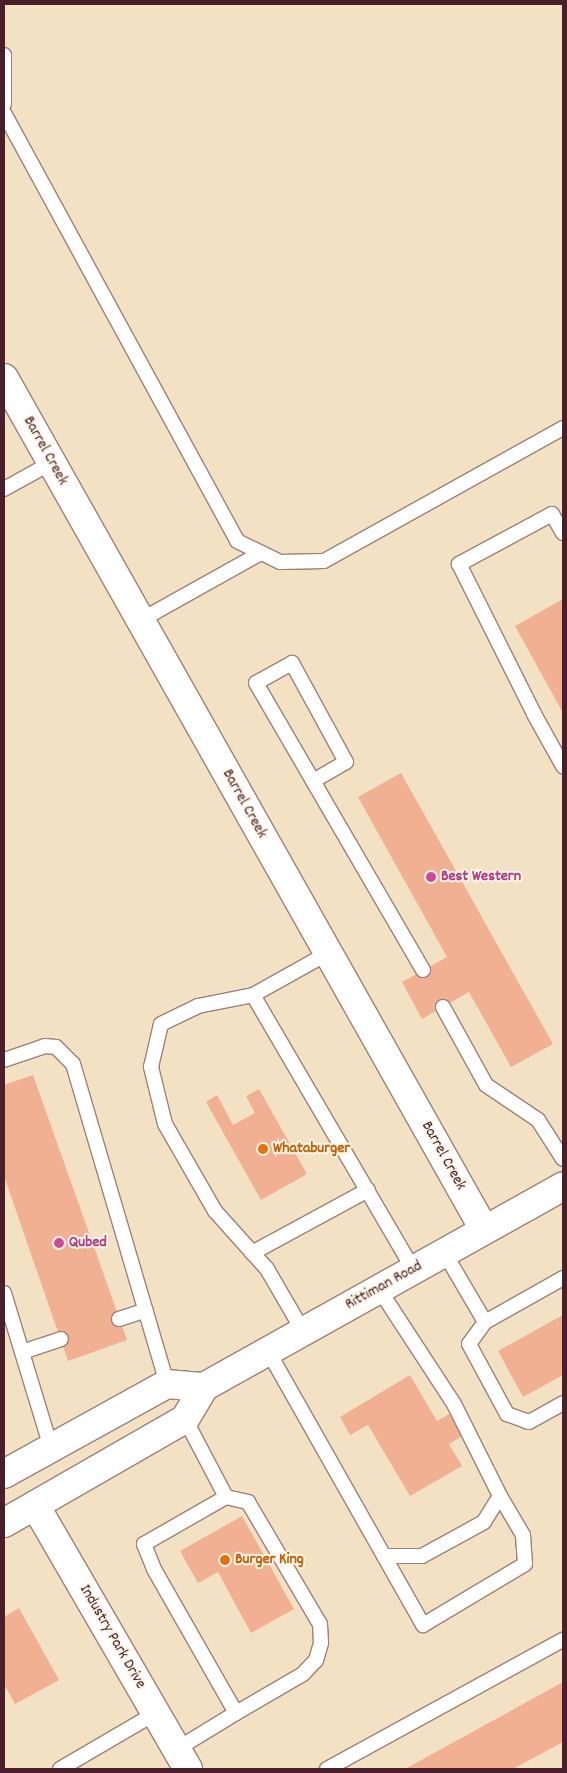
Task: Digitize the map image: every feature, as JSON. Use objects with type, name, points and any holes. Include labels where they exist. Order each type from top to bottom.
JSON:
[{"type":"street","name":"Barrel Creek","points":[[4,378],[484,1229]]},
{"type":"street","name":"Rittiman Road","points":[[204,1386],[563,1186]]},
{"type":"street","points":[[4,1474],[168,1384],[204,1386],[185,1419],[4,1523]]},
{"type":"street","name":"Industry Park Drive","points":[[35,1505],[183,1759]]},
{"type":"lane","points":[[4,54],[4,104]]},
{"type":"lane","points":[[4,113],[236,541],[280,562],[324,561],[563,428]]},
{"type":"lane","points":[[4,489],[51,463]]},
{"type":"lane","points":[[563,533],[552,514],[459,564],[534,714],[563,766]]},
{"type":"lane","points":[[141,620],[261,553]]},
{"type":"lane","points":[[313,781],[346,762],[292,663],[256,683],[313,781],[423,970]]},
{"type":"lane","points":[[303,1331],[267,1269],[215,1211],[165,1124],[151,1067],[161,1024],[198,1006],[253,995],[328,953]]},
{"type":"lane","points":[[253,995],[414,1270]]},
{"type":"lane","points":[[443,1007],[486,1085],[538,1120],[563,1159]]},
{"type":"lane","points":[[4,1060],[45,1046],[56,1047],[73,1064],[168,1384]]},
{"type":"lane","points":[[252,1254],[368,1190]]},
{"type":"lane","points":[[444,1252],[486,1322]]},
{"type":"lane","points":[[563,1278],[486,1322],[468,1344],[507,1414],[529,1422],[563,1403]]},
{"type":"lane","points":[[268,1352],[423,1625],[525,1564],[523,1535],[500,1496],[454,1404],[378,1289]]},
{"type":"lane","points":[[4,1293],[51,1448]]},
{"type":"lane","points":[[119,1319],[146,1310]]},
{"type":"lane","points":[[22,1352],[61,1338]]},
{"type":"lane","points":[[185,1419],[226,1497]]},
{"type":"lane","points":[[384,1556],[422,1556],[484,1522],[500,1496]]},
{"type":"lane","points":[[183,1759],[236,1713],[303,1674],[316,1660],[322,1643],[320,1624],[248,1502],[226,1497],[144,1544],[154,1569],[236,1713]]},
{"type":"lane","points":[[327,1769],[563,1640]]},
{"type":"lane","points":[[60,1769],[156,1713]]},
{"type":"building","points":[[563,599],[563,713],[515,626]]},
{"type":"building","name":"Best Western","points":[[401,773],[553,1044],[511,1067],[469,992],[422,1019],[402,982],[447,957],[358,797]]},
{"type":"building","points":[[33,1075],[127,1340],[68,1361],[4,1176],[4,1085]]},
{"type":"building","name":"Whataburger","points":[[259,1089],[307,1174],[261,1200],[206,1102],[217,1095],[233,1125],[255,1113],[246,1096]]},
{"type":"building","points":[[563,1315],[563,1375],[523,1397],[498,1351]]},
{"type":"building","points":[[410,1375],[437,1421],[453,1412],[466,1434],[449,1444],[462,1466],[410,1496],[368,1425],[350,1435],[340,1417]]},
{"type":"building","points":[[242,1516],[294,1609],[251,1633],[218,1572],[198,1583],[180,1551]]},
{"type":"building","points":[[19,1608],[59,1680],[15,1704],[4,1684],[4,1617]]},
{"type":"building","points":[[563,1682],[563,1742],[513,1769],[405,1769]]},
{"type":"place","name":"Best Western","points":[[431,877]]},
{"type":"place","name":"Whataburger","points":[[263,1149]]},
{"type":"place","name":"Qubed","points":[[59,1243]]},
{"type":"place","name":"Burger King","points":[[225,1560]]}]
